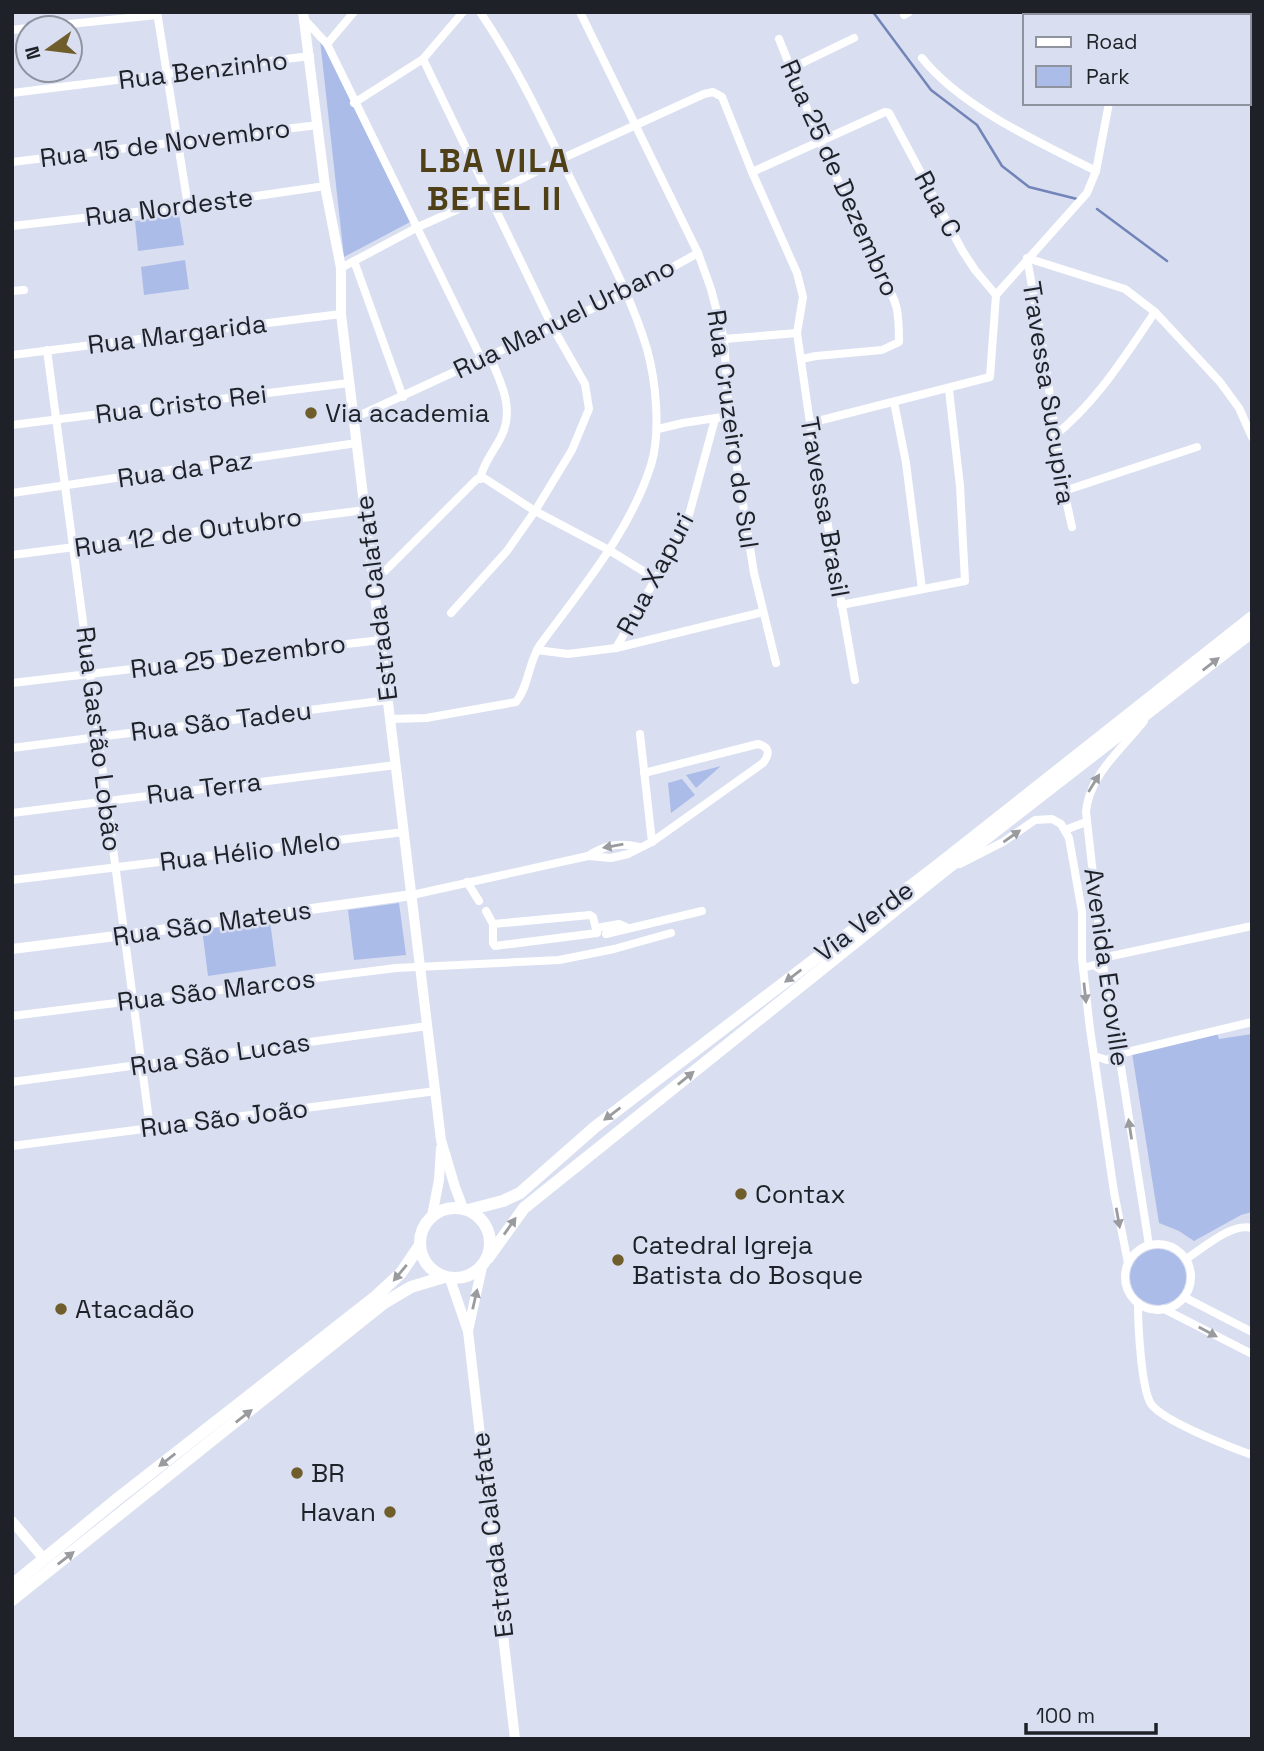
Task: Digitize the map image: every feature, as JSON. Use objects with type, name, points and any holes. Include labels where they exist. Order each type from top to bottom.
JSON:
[{"type":"main road","points":[[1244,12],[1252,14]]},
{"type":"main road","name":"Via Verde","points":[[466,1209],[503,1201],[527,1188],[595,1127],[938,865],[1252,617]]},
{"type":"main road","name":"Via Verde","points":[[485,1262],[524,1208],[944,871],[1252,632]]},
{"type":"main road","points":[[12,1585],[380,1300],[411,1287],[447,1278],[467,1277],[485,1262],[491,1247],[486,1224],[466,1209],[452,1208],[432,1216],[425,1224],[420,1245],[380,1300],[12,1600]]},
{"type":"main road","points":[[420,1245],[427,1265],[447,1278]]},
{"type":"street","points":[[327,44],[354,12]]},
{"type":"street","points":[[354,103],[423,59],[463,12]]},
{"type":"street","points":[[390,719],[426,718],[516,702],[523,693],[537,650],[609,550],[634,506],[647,474],[658,429],[648,352],[626,292],[522,81],[480,12]]},
{"type":"street","name":"Rua Cruzeiro do Sul","points":[[580,12],[698,253],[711,289],[724,340],[729,416],[754,573],[776,663]]},
{"type":"street","points":[[84,22],[157,13],[188,206]]},
{"type":"street","points":[[304,16],[327,44],[354,103],[505,394],[507,417],[503,434],[480,479],[385,571],[373,575]]},
{"type":"street","name":"Estrada Calafate","points":[[304,16],[326,187],[341,268],[341,314],[442,1140],[454,1187],[466,1209]]},
{"type":"street","points":[[792,68],[854,38]]},
{"type":"street","name":"Rua 25 de Dezembro","points":[[779,39],[820,141],[883,277],[896,298],[899,342],[882,350],[801,359]]},
{"type":"street","name":"Rua Benzinho","points":[[12,93],[310,56]]},
{"type":"street","points":[[922,58],[936,76],[1015,130],[1096,171]]},
{"type":"street","points":[[423,59],[552,326],[585,384],[589,409],[572,450],[536,511],[507,551],[451,612]]},
{"type":"street","name":"Travessa Brasil","points":[[634,126],[713,92],[722,97],[797,273],[803,298],[797,333],[810,424],[855,680]]},
{"type":"street","points":[[810,424],[949,390],[990,377],[996,295],[1087,193],[1096,171],[1109,105]]},
{"type":"street","name":"Rua C","points":[[820,141],[885,112],[892,116],[962,250],[996,295]]},
{"type":"street","name":"Rua 15 de Novembro","points":[[12,162],[318,125]]},
{"type":"street","points":[[341,268],[418,228],[634,126]]},
{"type":"street","points":[[752,172],[820,141]]},
{"type":"street","name":"Rua Nordeste","points":[[12,226],[326,187]]},
{"type":"street","name":"Rua Manuel Urbano","points":[[354,418],[626,292],[698,253]]},
{"type":"street","points":[[1027,258],[1125,289],[1155,312],[1220,382],[1238,408],[1252,437]]},
{"type":"street","name":"Travessa Sucupira","points":[[1027,258],[1063,491],[1072,527]]},
{"type":"street","points":[[354,261],[403,397]]},
{"type":"street","points":[[12,291],[24,290]]},
{"type":"street","points":[[1054,436],[1076,418],[1102,388],[1155,312]]},
{"type":"street","name":"Rua Margarida","points":[[12,355],[341,314]]},
{"type":"street","points":[[724,340],[797,333]]},
{"type":"street","name":"Rua Gastão Lobão","points":[[47,350],[150,1128]]},
{"type":"street","name":"Rua Cristo Rei","points":[[12,425],[349,383]]},
{"type":"street","points":[[841,605],[965,582],[960,486],[949,390]]},
{"type":"street","points":[[894,402],[906,463],[922,589]]},
{"type":"street","points":[[658,429],[729,416]]},
{"type":"street","name":"Rua Xapuri","points":[[616,648],[676,545],[689,515],[715,419]]},
{"type":"street","name":"Rua da Paz","points":[[12,493],[357,443]]},
{"type":"street","points":[[1063,491],[1197,447]]},
{"type":"street","points":[[480,479],[493,482],[536,511],[656,579]]},
{"type":"street","name":"Rua 12 de Outubro","points":[[12,555],[365,510]]},
{"type":"street","points":[[537,650],[568,653],[616,648],[763,612]]},
{"type":"street","name":"Rua 25 Dezembro","points":[[12,684],[381,640]]},
{"type":"street","name":"Rua São Tadeu","points":[[12,748],[388,700]]},
{"type":"street","name":"Avenida Ecoville","points":[[1149,1245],[1104,972],[1086,822],[1087,793],[1152,710]]},
{"type":"street","points":[[640,734],[652,842]]},
{"type":"street","points":[[587,856],[611,858],[628,854],[652,842],[764,764],[768,750],[758,744],[644,773]]},
{"type":"street","name":"Rua Terra","points":[[12,813],[396,765]]},
{"type":"street","name":"Via Verde","points":[[944,871],[1003,842],[1035,820],[1052,820],[1065,830]]},
{"type":"street","points":[[1086,822],[1065,830],[1071,845],[1082,912],[1083,968],[1094,1055],[1114,1192],[1128,1263]]},
{"type":"street","name":"Rua Hélio Melo","points":[[12,880],[404,832]]},
{"type":"street","points":[[412,895],[587,856],[609,845],[639,847]]},
{"type":"street","points":[[1076,876],[1086,877],[1093,873]]},
{"type":"street","points":[[467,882],[480,901]]},
{"type":"street","name":"Rua São Mateus","points":[[12,949],[124,936],[412,895]]},
{"type":"street","points":[[486,911],[493,924],[495,946],[597,933],[590,915],[493,924]]},
{"type":"street","points":[[606,934],[702,911]]},
{"type":"street","points":[[597,928],[620,924],[628,928]]},
{"type":"street","points":[[1102,958],[1252,926]]},
{"type":"street","points":[[420,967],[559,960],[614,949],[671,933]]},
{"type":"street","points":[[1083,968],[1094,965],[1104,972]]},
{"type":"street","name":"Rua São Marcos","points":[[12,1016],[420,967]]},
{"type":"street","points":[[1094,1055],[1107,1060],[1119,1054],[1252,1022]]},
{"type":"street","name":"Rua São Lucas","points":[[12,1082],[428,1026]]},
{"type":"street","name":"Rua São João","points":[[12,1146],[436,1091]]},
{"type":"street","name":"Estrada Calafate","points":[[432,1216],[439,1180],[442,1140]]},
{"type":"street","points":[[1186,1259],[1235,1228],[1252,1228]]},
{"type":"street","points":[[1164,1309],[1184,1297],[1191,1280],[1190,1269],[1186,1259],[1169,1245],[1149,1245],[1133,1255],[1128,1263],[1125,1274],[1130,1295],[1146,1307],[1164,1309],[1252,1354]]},
{"type":"street","name":"Estrada Calafate","points":[[468,1331],[485,1262]]},
{"type":"street","name":"Estrada Calafate","points":[[447,1278],[468,1331],[515,1739]]},
{"type":"street","points":[[1184,1297],[1252,1332]]},
{"type":"street","points":[[1138,1303],[1147,1394],[1155,1408],[1184,1426],[1252,1455]]},
{"type":"street","points":[[12,1521],[44,1559]]},
{"type":"green space","points":[[320,40],[328,48],[412,221],[344,257]]},
{"type":"green space","points":[[179,214],[184,245],[138,251],[135,221]]},
{"type":"green space","points":[[185,260],[189,289],[144,295],[141,267]]},
{"type":"green space","points":[[721,766],[696,788],[686,775]]},
{"type":"green space","points":[[682,779],[695,795],[671,813],[668,783]]},
{"type":"green space","points":[[399,903],[406,955],[354,960],[348,910]]},
{"type":"green space","points":[[270,921],[276,966],[208,976],[202,929]]},
{"type":"green space","points":[[1217,1033],[1219,1039],[1252,1034],[1252,1212],[1241,1215],[1194,1241],[1159,1223],[1132,1053]]},
{"type":"green space","points":[[1158,1249],[1169,1251],[1178,1257],[1184,1266],[1184,1288],[1178,1297],[1169,1303],[1158,1305],[1147,1303],[1138,1297],[1132,1288],[1130,1277],[1132,1266],[1138,1257],[1147,1251]]},
{"type":"waterway","points":[[873,12],[931,90],[977,125],[1002,166],[1029,187],[1077,199]]},
{"type":"waterway","points":[[1097,209],[1167,261]]},
{"type":"place","name":"Via academia","points":[[311,413]]},
{"type":"place","name":"Contax","points":[[741,1194]]},
{"type":"place","name":"Catedral Igreja Batista do Bosque","points":[[618,1260]]},
{"type":"place","name":"Atacadão","points":[[61,1309]]},
{"type":"place","name":"BR","points":[[297,1473]]},
{"type":"place","name":"Havan","points":[[390,1512]]},
{"type":"district","name":"LBA VILA BETEL II","points":[[495,180]]}]
